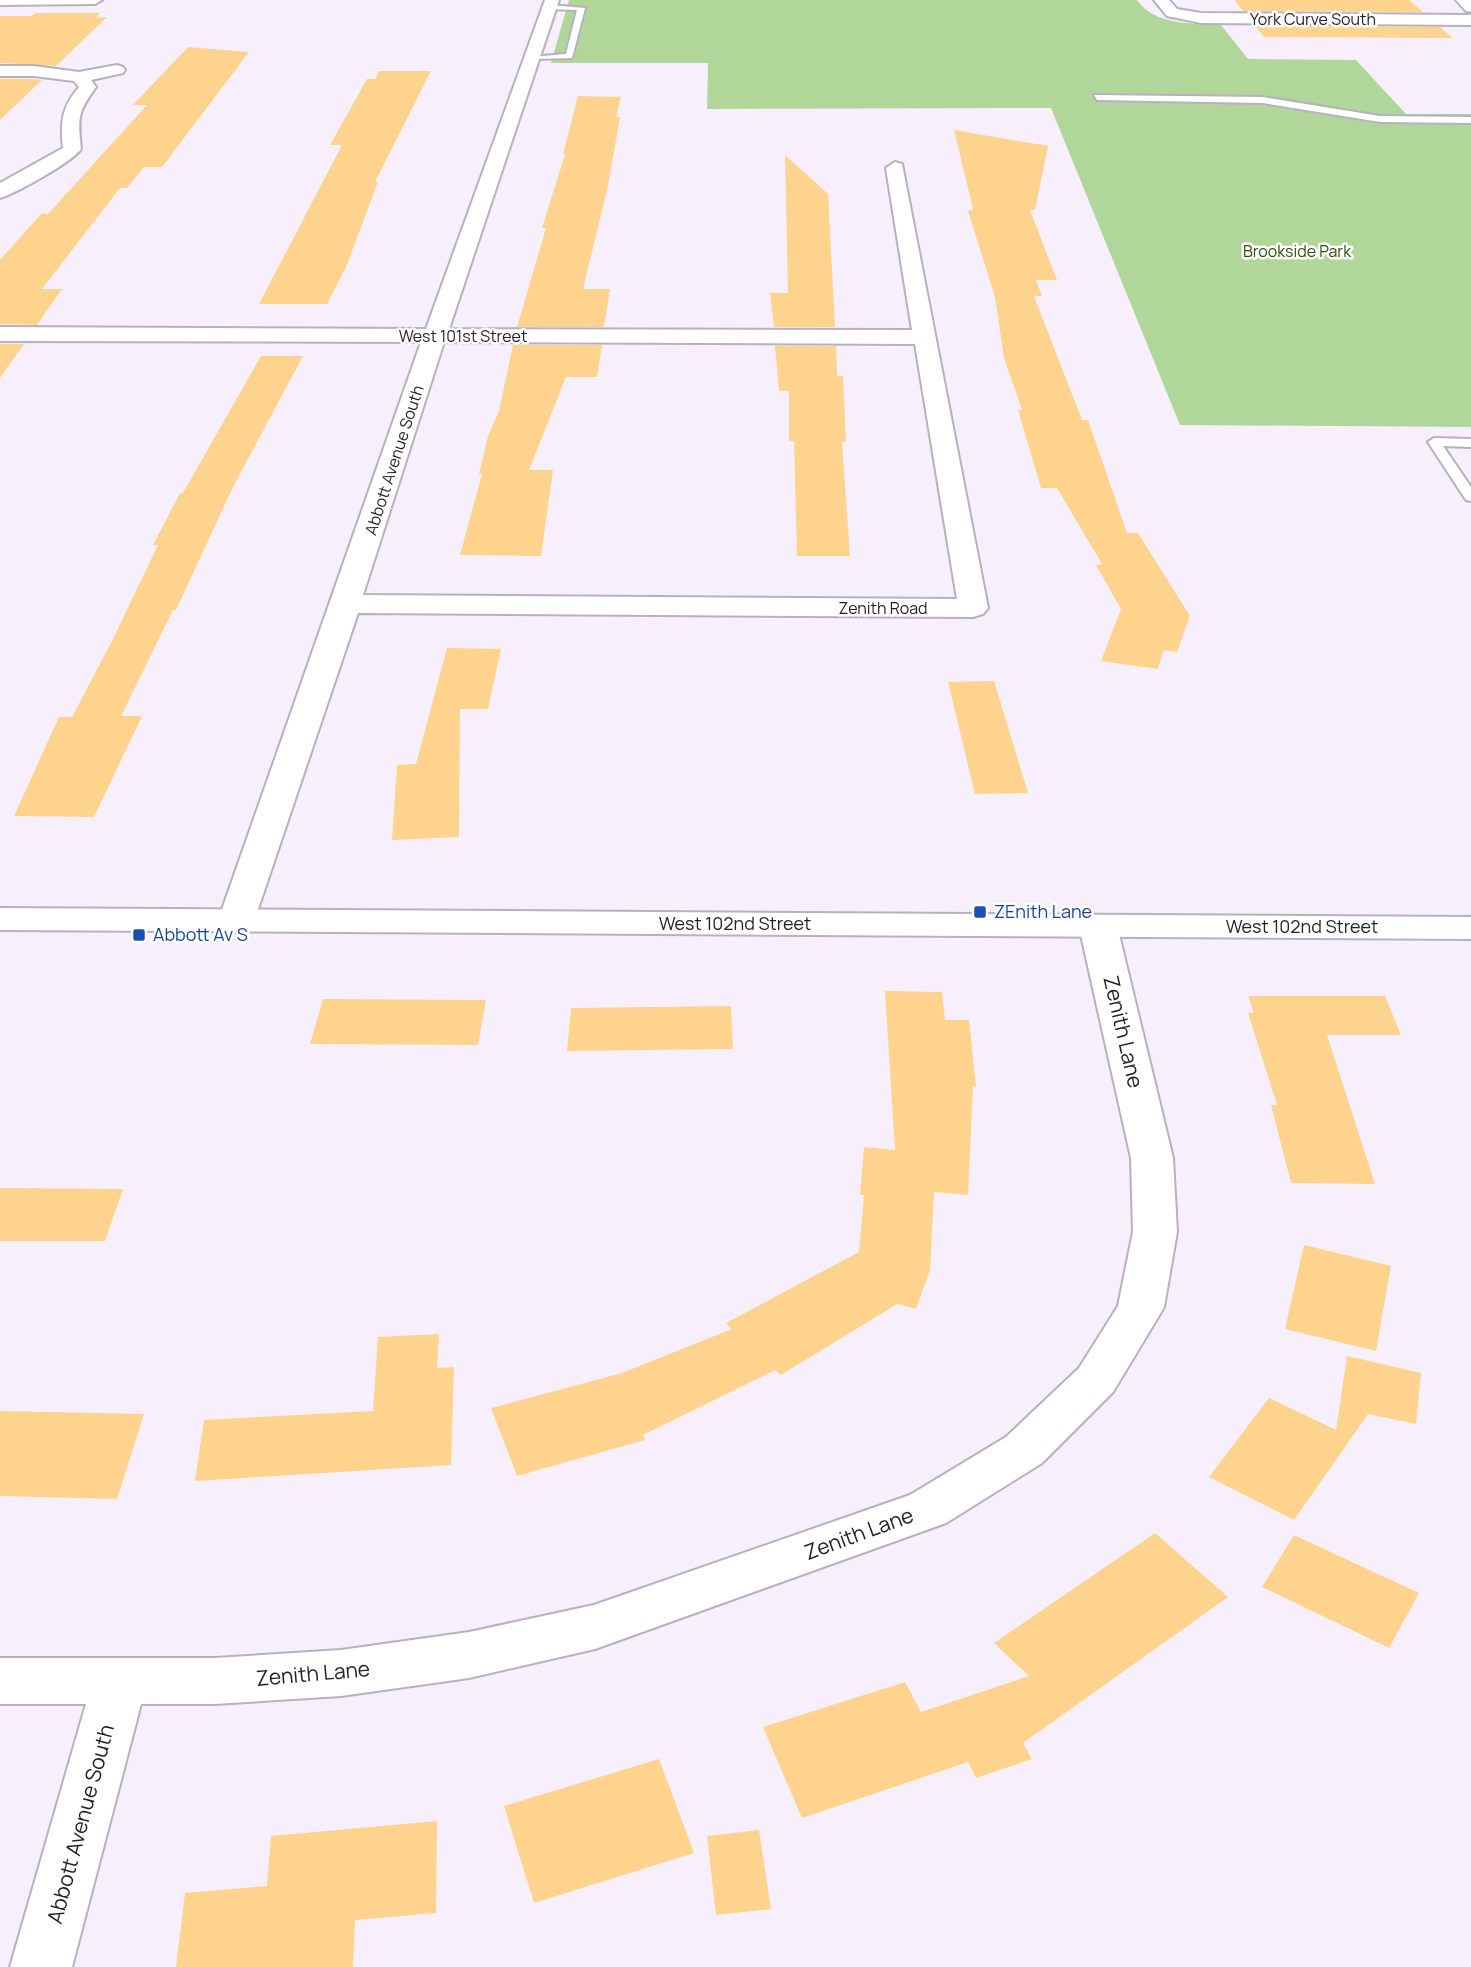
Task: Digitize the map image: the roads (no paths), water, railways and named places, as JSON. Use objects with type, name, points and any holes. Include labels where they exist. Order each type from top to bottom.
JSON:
[{"type":"street","points":[[0,1],[94,0]]},
{"type":"street","name":"York Curve South","points":[[1161,0],[1172,13],[1200,18],[1471,20]]},
{"type":"street","points":[[1463,0],[1471,8]]},
{"type":"street","name":"Abbott Avenue South","points":[[236,921],[551,3]]},
{"type":"street","points":[[0,71],[54,72],[79,77],[117,70]]},
{"type":"street","points":[[0,192],[72,149],[68,130],[71,116],[75,104],[88,87],[79,77]]},
{"type":"street","name":"Zenith Road","points":[[346,604],[973,608],[895,168]]},
{"type":"street","name":"West 101st Street","points":[[0,334],[925,337]]},
{"type":"street","name":"West 102nd Street","points":[[0,919],[1471,928]]},
{"type":"street","name":"Zenith Lane","points":[[0,1681],[215,1681],[341,1674],[469,1655],[595,1627],[928,1509],[1024,1450],[1096,1380],[1141,1307],[1154,1232],[1152,1158],[1098,926]]},
{"type":"street","name":"Abbott Avenue South","points":[[41,1967],[120,1681]]},
{"type":"lane","points":[[1097,97],[1263,100],[1380,119],[1471,120]]},
{"type":"lane","points":[[1471,443],[1434,442],[1471,497]]},
{"type":"place","name":"ZEnith Lane","points":[[980,912]]},
{"type":"place","name":"Abbott Av S","points":[[139,935]]},
{"type":"park label","name":"Brookside Park","points":[[1297,251]]}]
